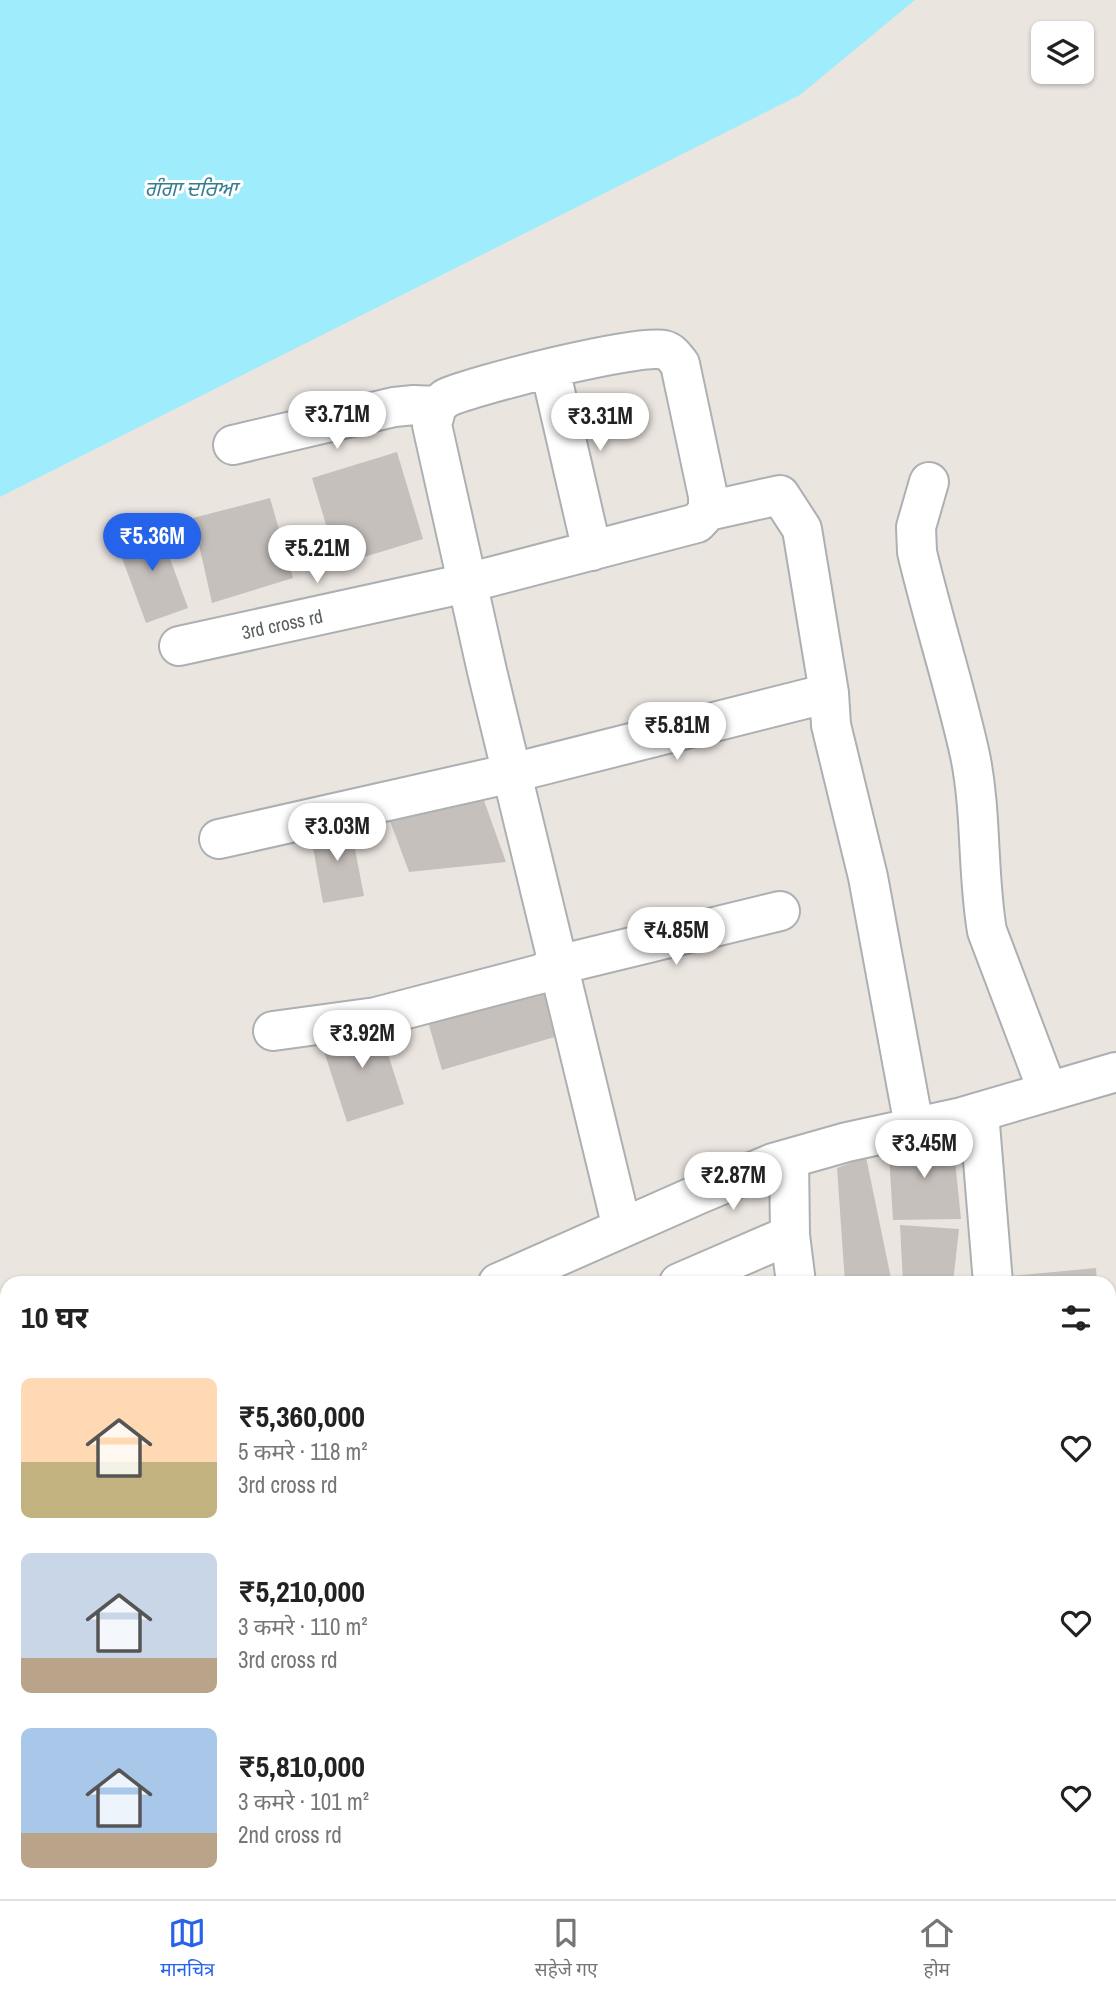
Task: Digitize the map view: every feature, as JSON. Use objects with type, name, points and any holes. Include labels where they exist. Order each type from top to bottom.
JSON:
[{"type":"street","points":[[622,1228],[467,583],[432,425],[437,406],[456,394],[550,369],[646,349],[663,349],[672,354],[680,364],[685,378],[708,496],[708,511]]},
{"type":"street","points":[[550,369],[592,551]]},
{"type":"street","points":[[233,445],[394,407],[437,406]]},
{"type":"street","points":[[929,482],[916,527],[917,552],[970,754],[987,931],[1048,1092]]},
{"type":"street","name":"3rd cross rd","points":[[179,646],[467,583],[697,523],[708,511],[779,495],[802,529],[829,693]]},
{"type":"street","points":[[219,839],[512,773],[829,693],[831,725],[868,877],[914,1126]]},
{"type":"street","points":[[273,1031],[376,1017],[540,974],[558,965],[780,911]]},
{"type":"street","points":[[514,1276],[696,1195],[789,1159],[847,1142],[979,1112],[1116,1072]]},
{"type":"street","points":[[979,1112],[992,1276]]},
{"type":"street","points":[[789,1159],[790,1235],[795,1276]]},
{"type":"street","points":[[712,1276],[736,1271],[790,1235]]},
{"type":"water","name":"ਗੰਗਾ ਦਰਿਆ","points":[[0,0],[915,0],[800,95],[0,497]]},
{"type":"building","points":[[397,452],[423,539],[338,565],[312,478]]},
{"type":"building","points":[[270,498],[293,578],[212,603],[193,518]]},
{"type":"building","points":[[157,523],[188,608],[146,623],[115,539]]},
{"type":"building","points":[[477,781],[506,862],[409,872],[387,813]]},
{"type":"building","points":[[350,823],[364,896],[323,903],[310,831]]},
{"type":"building","points":[[540,974],[558,1036],[442,1070],[424,1008]]},
{"type":"building","points":[[376,1017],[404,1104],[347,1122],[319,1036]]},
{"type":"building","points":[[888,1139],[953,1141],[961,1219],[893,1220]]},
{"type":"building","points":[[866,1157],[891,1276],[845,1276],[837,1168]]},
{"type":"building","points":[[900,1225],[959,1229],[954,1276],[903,1276]]},
{"type":"building","points":[[1096,1268],[1097,1276],[1011,1276]]}]
